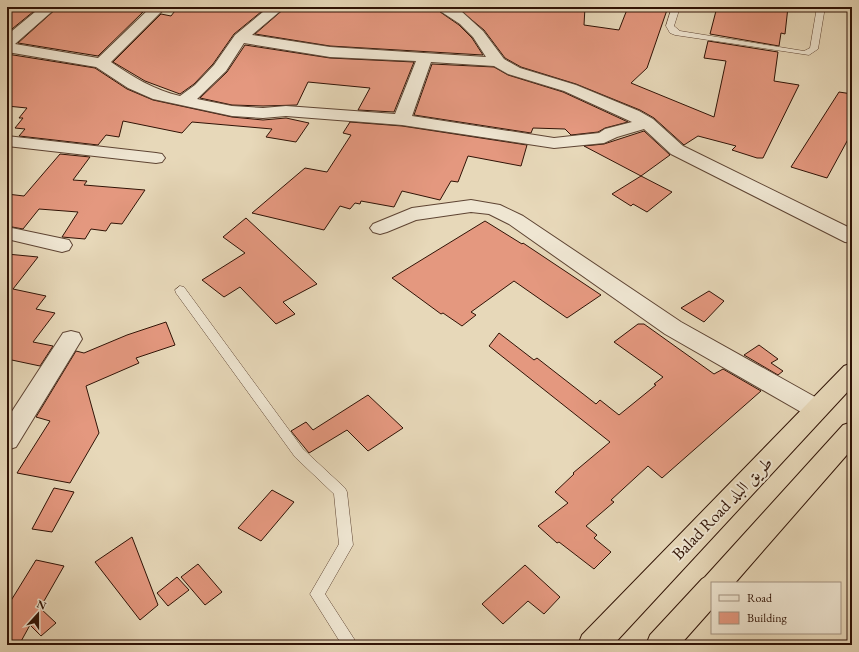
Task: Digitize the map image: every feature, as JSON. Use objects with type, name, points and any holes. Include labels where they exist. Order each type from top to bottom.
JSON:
[{"type":"highway","name":"Balad Road طريق البلد","points":[[592,645],[852,372]]},
{"type":"highway","points":[[717,582],[852,432]]},
{"type":"highway","points":[[661,645],[711,589]]},
{"type":"street","points":[[7,43],[50,7]]},
{"type":"street","points":[[101,63],[160,7]]},
{"type":"street","points":[[183,102],[201,88],[220,68],[240,38],[278,7]]},
{"type":"street","points":[[441,7],[456,14],[465,21],[478,34],[498,62],[514,71],[570,88],[606,103],[647,124],[677,150],[852,237]]},
{"type":"street","points":[[240,38],[330,52],[498,62]]},
{"type":"street","points":[[7,47],[101,63],[134,85],[159,96],[232,111],[263,113],[286,111],[402,120],[554,143],[604,138],[610,133],[647,124]]},
{"type":"street","points":[[402,120],[410,94],[416,84],[424,57]]},
{"type":"street","points":[[7,141],[156,158]]},
{"type":"street","points":[[380,228],[412,214],[441,209],[471,206],[493,209],[516,220],[672,328],[816,409]]},
{"type":"street","points":[[7,233],[62,245]]},
{"type":"street","points":[[7,440],[71,339]]},
{"type":"lane","points":[[676,7],[670,26],[678,33],[809,53],[814,49],[821,7]]},
{"type":"lane","points":[[180,290],[299,453],[340,492],[346,545],[328,578],[317,594],[351,645]]},
{"type":"building","points":[[7,7],[39,7],[7,33]]},
{"type":"building","points":[[58,7],[104,7],[143,12],[98,56],[18,43]]},
{"type":"building","points":[[178,7],[267,7],[234,34],[213,64],[194,84],[180,94],[145,81],[113,62],[161,14],[171,16]]},
{"type":"building","points":[[286,7],[433,7],[459,25],[472,38],[483,55],[330,46],[255,34]]},
{"type":"building","points":[[456,7],[585,7],[584,25],[619,30],[628,7],[668,7],[647,68],[631,83],[714,117],[726,61],[704,58],[708,41],[778,52],[774,81],[799,85],[763,158],[757,158],[732,150],[736,146],[698,136],[684,145],[654,118],[640,110],[576,84],[521,67],[505,58],[484,30]]},
{"type":"building","points":[[717,7],[788,7],[785,34],[781,33],[779,46],[710,34]]},
{"type":"building","points":[[245,45],[330,58],[414,62],[394,112],[358,110],[370,88],[308,82],[297,105],[232,105],[200,98],[227,72]]},
{"type":"building","points":[[7,54],[95,68],[127,89],[153,100],[232,117],[263,120],[286,118],[309,123],[296,142],[266,137],[272,129],[192,122],[182,133],[123,121],[119,137],[106,135],[98,145],[19,136],[25,129],[15,128],[23,118],[19,118],[27,108],[7,106]]},
{"type":"building","points":[[432,64],[494,67],[508,75],[563,92],[628,122],[605,128],[598,132],[571,135],[565,129],[533,128],[531,133],[414,115]]},
{"type":"building","points":[[839,92],[852,94],[852,132],[827,178],[791,167]]},
{"type":"building","points":[[350,122],[402,126],[527,145],[521,166],[468,156],[458,182],[451,181],[440,200],[402,191],[394,207],[361,201],[360,204],[355,203],[350,209],[340,206],[324,230],[252,213],[305,168],[327,172],[351,135],[343,133]]},
{"type":"building","points":[[644,131],[670,155],[641,176],[584,146],[604,144]]},
{"type":"building","points":[[60,154],[90,157],[73,180],[87,181],[84,185],[145,190],[122,224],[111,223],[106,231],[91,229],[85,239],[62,237],[78,212],[39,209],[23,229],[7,226],[7,194],[24,196]]},
{"type":"building","points":[[641,176],[672,192],[647,212],[633,204],[631,206],[612,194]]},
{"type":"building","points":[[246,218],[317,284],[283,302],[295,314],[276,324],[240,287],[224,297],[202,280],[245,253],[223,237]]},
{"type":"building","points":[[485,221],[522,244],[523,243],[601,295],[567,318],[514,281],[471,312],[476,315],[462,326],[443,313],[441,314],[392,278]]},
{"type":"building","points":[[7,254],[38,257],[13,289],[46,296],[36,309],[55,313],[33,342],[53,346],[40,366],[7,359]]},
{"type":"building","points":[[709,291],[724,301],[704,322],[681,308]]},
{"type":"building","points":[[166,322],[175,345],[136,358],[139,363],[86,386],[99,433],[70,483],[17,473],[50,421],[36,417],[76,351],[84,353],[127,335]]},
{"type":"building","points":[[638,324],[644,324],[714,374],[723,369],[761,391],[662,478],[648,466],[611,500],[614,502],[586,526],[597,535],[594,538],[611,552],[594,569],[559,542],[557,543],[538,526],[568,503],[555,492],[574,474],[573,473],[610,442],[489,346],[499,333],[534,360],[537,358],[596,404],[600,400],[619,415],[656,385],[654,384],[663,377],[614,342]]},
{"type":"building","points":[[759,345],[778,359],[771,363],[783,371],[778,375],[744,355]]},
{"type":"building","points":[[368,395],[403,428],[368,451],[347,430],[309,453],[291,431],[306,422],[313,430]]},
{"type":"building","points":[[54,488],[74,492],[52,532],[32,529]]},
{"type":"building","points":[[272,490],[294,502],[261,541],[238,528]]},
{"type":"building","points":[[132,537],[158,605],[140,620],[95,562]]},
{"type":"building","points":[[36,560],[64,566],[40,608],[56,623],[41,636],[30,625],[19,645],[7,645],[7,607]]},
{"type":"building","points":[[198,564],[222,592],[205,605],[181,577]]},
{"type":"building","points":[[525,565],[560,597],[544,614],[528,601],[503,624],[482,604]]},
{"type":"building","points":[[177,577],[189,590],[168,606],[157,593]]}]
